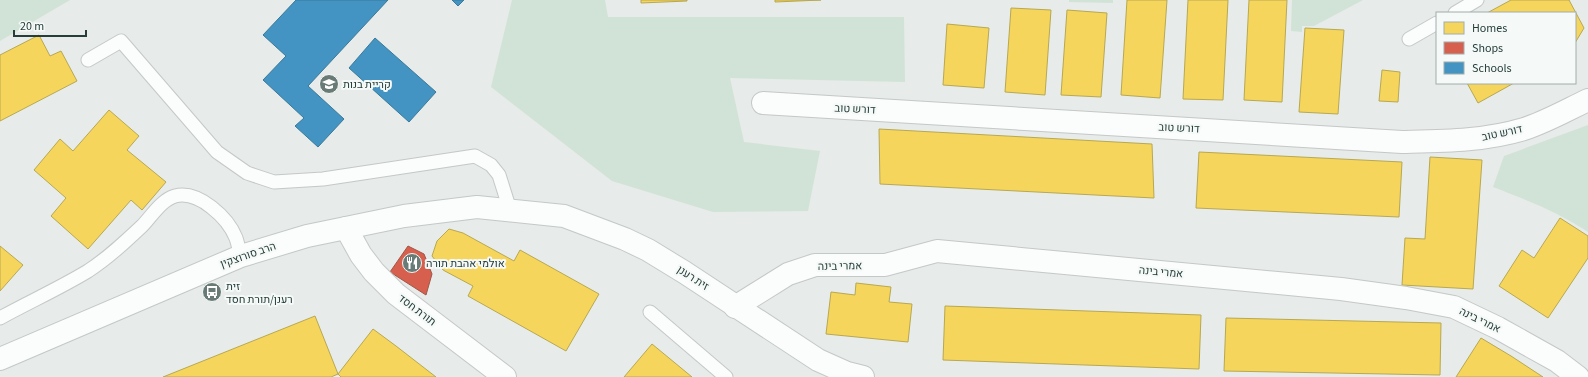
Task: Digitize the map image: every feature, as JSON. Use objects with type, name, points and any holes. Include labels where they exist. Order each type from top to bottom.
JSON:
[{"type":"street","name":"דורש טוב","points":[[763,104],[1402,142],[1482,138],[1506,133],[1525,128],[1588,100]]},
{"type":"street","name":"הרב סורוצקין","points":[[0,359],[240,256],[307,236],[404,216],[477,207],[510,210]]},
{"type":"street","name":"זית רענן","points":[[510,210],[564,216],[624,239],[654,254],[818,360],[846,373],[863,377]]},
{"type":"street","name":"תורת חסד","points":[[346,228],[361,255],[374,272],[396,294],[505,377]]},
{"type":"street","name":"אמרי בינה","points":[[735,306],[788,274],[815,265],[885,265],[937,252],[1333,288],[1406,298],[1454,308],[1498,328],[1557,361],[1578,377]]},
{"type":"lane","points":[[1457,12],[1478,0]]},
{"type":"lane","points":[[1409,39],[1436,24]]},
{"type":"lane","points":[[88,60],[121,41],[217,152],[247,173],[274,182],[323,179],[475,156],[491,165],[499,175],[510,210]]},
{"type":"lane","points":[[0,318],[88,271],[111,254],[142,226],[161,205],[176,196],[194,197],[209,205],[221,217],[236,237],[240,256]]},
{"type":"lane","points":[[650,312],[726,377]]},
{"type":"green space","points":[[0,0],[70,0],[0,41]]},
{"type":"green space","points":[[512,0],[605,0],[608,17],[904,17],[905,82],[730,78],[744,142],[820,151],[808,211],[713,212],[612,181],[491,87]]},
{"type":"green space","points":[[1069,0],[1113,0],[1113,3],[1069,2]]},
{"type":"green space","points":[[1292,0],[1363,0],[1314,26],[1302,26],[1302,32],[1291,31]]},
{"type":"green space","points":[[1588,125],[1588,232],[1553,212],[1493,187],[1504,156]]},
{"type":"building: Homes","points":[[641,0],[687,0],[687,1],[641,3]]},
{"type":"building: Homes","points":[[775,0],[821,0],[775,2]]},
{"type":"building: Homes","points":[[1127,0],[1167,0],[1160,98],[1121,95]]},
{"type":"building: Homes","points":[[1188,0],[1228,0],[1223,100],[1183,99]]},
{"type":"building: Homes","points":[[1249,0],[1287,0],[1282,102],[1244,100]]},
{"type":"building: Homes","points":[[1511,0],[1569,0],[1575,12],[1489,12]]},
{"type":"building: Homes","points":[[1011,8],[1051,10],[1045,95],[1005,92]]},
{"type":"building: Homes","points":[[1067,10],[1107,13],[1101,97],[1061,95]]},
{"type":"building: Homes","points":[[1576,13],[1584,28],[1576,41]]},
{"type":"building: Homes","points":[[947,24],[989,28],[984,88],[943,85]]},
{"type":"building: Homes","points":[[1305,28],[1344,30],[1338,114],[1299,112]]},
{"type":"building: Homes","points":[[39,35],[50,56],[61,51],[77,81],[0,121],[0,55]]},
{"type":"building: Homes","points":[[1382,70],[1400,72],[1398,102],[1379,101]]},
{"type":"building: Homes","points":[[1468,84],[1512,84],[1478,103]]},
{"type":"building: Homes","points":[[109,110],[139,136],[127,150],[166,182],[142,210],[131,200],[88,249],[51,216],[66,198],[34,170],[60,139],[73,151]]},
{"type":"building: Homes","points":[[879,129],[1152,144],[1154,198],[880,184]]},
{"type":"building: Homes","points":[[1199,152],[1402,162],[1399,217],[1196,208]]},
{"type":"building: Homes","points":[[1430,157],[1482,160],[1473,289],[1402,285],[1405,238],[1425,239]]},
{"type":"building: Homes","points":[[1560,218],[1588,236],[1588,258],[1548,318],[1499,286],[1522,250],[1534,258]]},
{"type":"building: Homes","points":[[449,229],[463,233],[514,261],[520,250],[599,294],[566,351],[468,296],[473,286],[443,270],[432,256],[437,241]]},
{"type":"building: Homes","points":[[0,246],[23,265],[0,291]]},
{"type":"building: Homes","points":[[856,283],[891,287],[889,302],[912,304],[908,342],[826,334],[831,292],[855,295]]},
{"type":"building: Homes","points":[[945,306],[1201,315],[1199,369],[943,360]]},
{"type":"building: Homes","points":[[315,316],[338,374],[331,377],[163,377]]},
{"type":"building: Homes","points":[[1226,318],[1441,323],[1440,375],[1224,371]]},
{"type":"building: Homes","points":[[373,329],[436,377],[341,377],[338,374]]},
{"type":"building: Homes","points":[[1481,338],[1511,356],[1543,377],[1456,377]]},
{"type":"building: Homes","points":[[652,344],[692,377],[624,377]]},
{"type":"building: Shops","name":"אולמי אהבת תורה","points":[[408,246],[424,254],[432,274],[426,295],[390,272]]},
{"type":"building: Schools","points":[[296,0],[388,0],[308,86],[344,119],[318,147],[295,126],[304,118],[263,80],[286,56],[263,35]]},
{"type":"building: Schools","points":[[452,0],[464,0],[458,6]]},
{"type":"building: Schools","points":[[375,38],[436,92],[409,122],[349,68]]},
{"type":"place","name":"קריית בנות","points":[[329,84]]},
{"type":"place","name":"אולמי אהבת תורה","points":[[412,263]]},
{"type":"place","name":"זית רענן/תורת חסד","points":[[212,292]]}]
